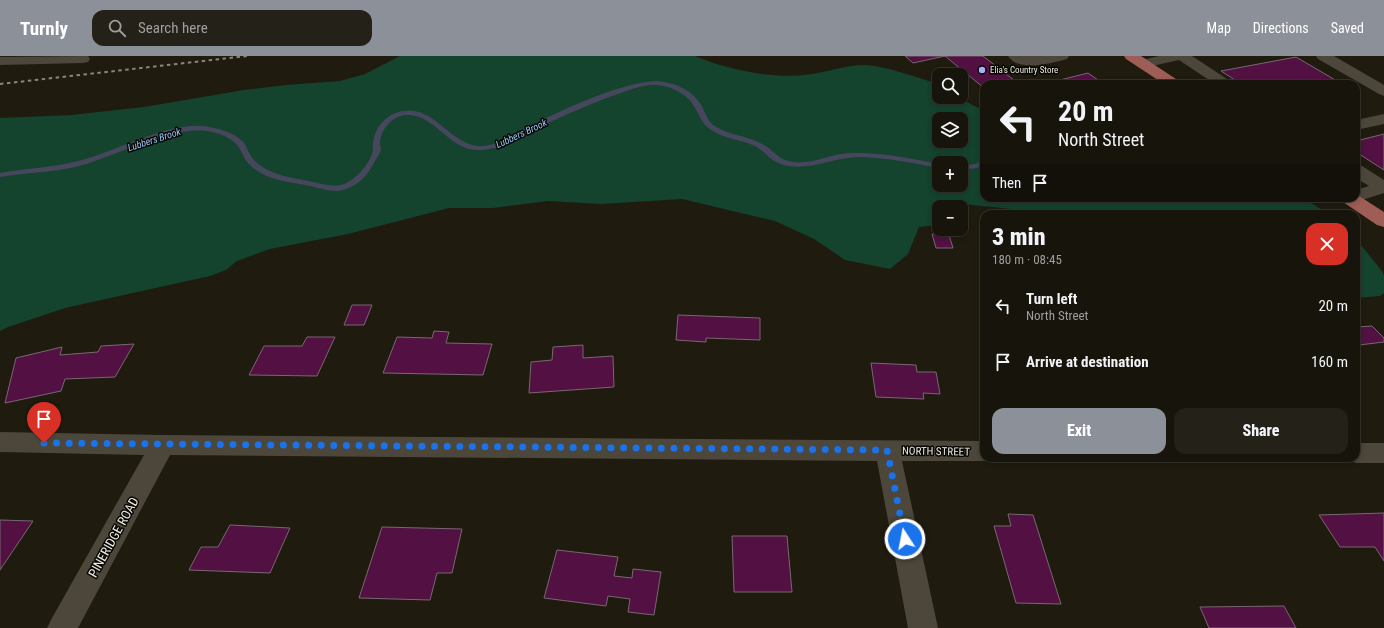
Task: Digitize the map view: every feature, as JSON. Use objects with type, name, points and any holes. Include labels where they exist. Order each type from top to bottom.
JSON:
[{"type":"main road","points":[[1137,60],[1168,80]]},
{"type":"main road","points":[[1355,202],[1384,221]]},
{"type":"street","points":[[1014,56],[1022,60],[1033,62],[1062,56]]},
{"type":"street","points":[[1137,60],[1179,56]]},
{"type":"street","points":[[1182,56],[1219,80]]},
{"type":"street","points":[[1323,56],[1384,91]]},
{"type":"street","points":[[0,61],[83,59]]},
{"type":"street","points":[[1360,124],[1384,119]]},
{"type":"street","points":[[1360,173],[1384,188]]},
{"type":"street","points":[[1360,195],[1384,188]]},
{"type":"street","name":"NORTH STREET","points":[[0,442],[163,445],[980,451]]},
{"type":"street","name":"PINERIDGE ROAD","points":[[62,628],[163,445]]},
{"type":"street","points":[[887,450],[923,628]]},
{"type":"street","points":[[1360,453],[1384,453]]},
{"type":"green space","points":[[400,56],[695,56],[721,65],[749,72],[791,76],[865,65],[891,70],[932,82],[932,104],[968,104],[968,102],[980,108],[980,202],[1310,202],[1323,210],[1013,210],[968,205],[968,200],[932,200],[932,226],[919,227],[908,254],[890,269],[845,260],[814,239],[775,221],[682,199],[602,204],[548,201],[493,208],[449,208],[348,234],[270,249],[237,261],[226,270],[210,276],[65,308],[0,331],[0,118],[71,115],[144,107],[244,90],[340,81],[365,74]]},
{"type":"green space","points":[[1360,244],[1384,275],[1384,293],[1380,296],[1360,298]]},
{"type":"building","points":[[905,56],[945,56],[913,63]]},
{"type":"building","name":"Elia's Country Store","points":[[945,56],[983,56],[1014,80],[980,80],[980,85],[968,75],[968,68],[960,68]]},
{"type":"building","points":[[1296,57],[1335,80],[1235,80],[1221,71]]},
{"type":"building","points":[[1088,73],[1098,80],[1060,80]]},
{"type":"building","points":[[1384,134],[1384,170],[1360,155],[1360,140]]},
{"type":"building","points":[[933,236],[949,236],[953,248],[936,248]]},
{"type":"building","points":[[352,305],[372,305],[364,325],[344,325]]},
{"type":"building","points":[[678,315],[760,318],[760,340],[706,338],[706,342],[676,340]]},
{"type":"building","points":[[1372,326],[1384,338],[1384,342],[1360,345],[1360,327]]},
{"type":"building","points":[[434,331],[449,332],[446,343],[492,344],[483,375],[383,373],[397,337],[432,338]]},
{"type":"building","points":[[307,337],[335,337],[317,376],[249,375],[264,346],[302,346]]},
{"type":"building","points":[[134,344],[115,377],[65,379],[61,391],[5,403],[16,358],[62,347],[60,355],[98,352],[101,346]]},
{"type":"building","points":[[583,345],[583,358],[613,356],[614,387],[529,393],[531,362],[552,360],[553,347]]},
{"type":"building","points":[[871,363],[916,365],[917,372],[936,372],[940,394],[923,393],[924,399],[876,397]]},
{"type":"building","points":[[1384,513],[1384,561],[1375,547],[1340,547],[1319,515]]},
{"type":"building","points":[[1008,514],[1033,515],[1061,604],[1016,603],[994,526],[1011,526]]},
{"type":"building","points":[[0,520],[33,521],[0,570]]},
{"type":"building","points":[[230,525],[290,528],[270,573],[189,570],[201,547],[218,547]]},
{"type":"building","points":[[382,527],[462,529],[452,573],[437,573],[430,600],[359,598]]},
{"type":"building","points":[[732,536],[787,536],[792,592],[734,592]]},
{"type":"building","points":[[557,550],[618,557],[614,576],[632,578],[633,569],[661,572],[654,615],[628,612],[630,599],[608,596],[606,606],[544,598]]},
{"type":"building","points":[[1284,606],[1296,628],[1209,628],[1200,607]]},
{"type":"waterway","name":"Lubbers Brook","points":[[0,175],[69,166],[100,157],[173,131],[185,128],[197,128],[217,131],[232,137],[241,145],[252,163],[270,175],[325,187],[337,188],[349,185],[363,175],[377,150],[377,139],[382,127],[394,116],[406,113],[425,117],[456,141],[465,146],[482,148],[495,146],[556,116],[609,95],[637,85],[649,83],[667,84],[684,92],[693,99],[706,121],[715,130],[759,145],[777,159],[790,164],[808,164],[849,155],[872,155],[932,165]]},
{"type":"waterway","name":"Lubbers Brook","points":[[968,167],[980,164]]},
{"type":"railway","points":[[0,84],[247,56]]},
{"type":"place","name":"Elia's Country Store","points":[[982,70]]},
{"type":"route","points":[[44,443],[887,450],[905,539]]}]
